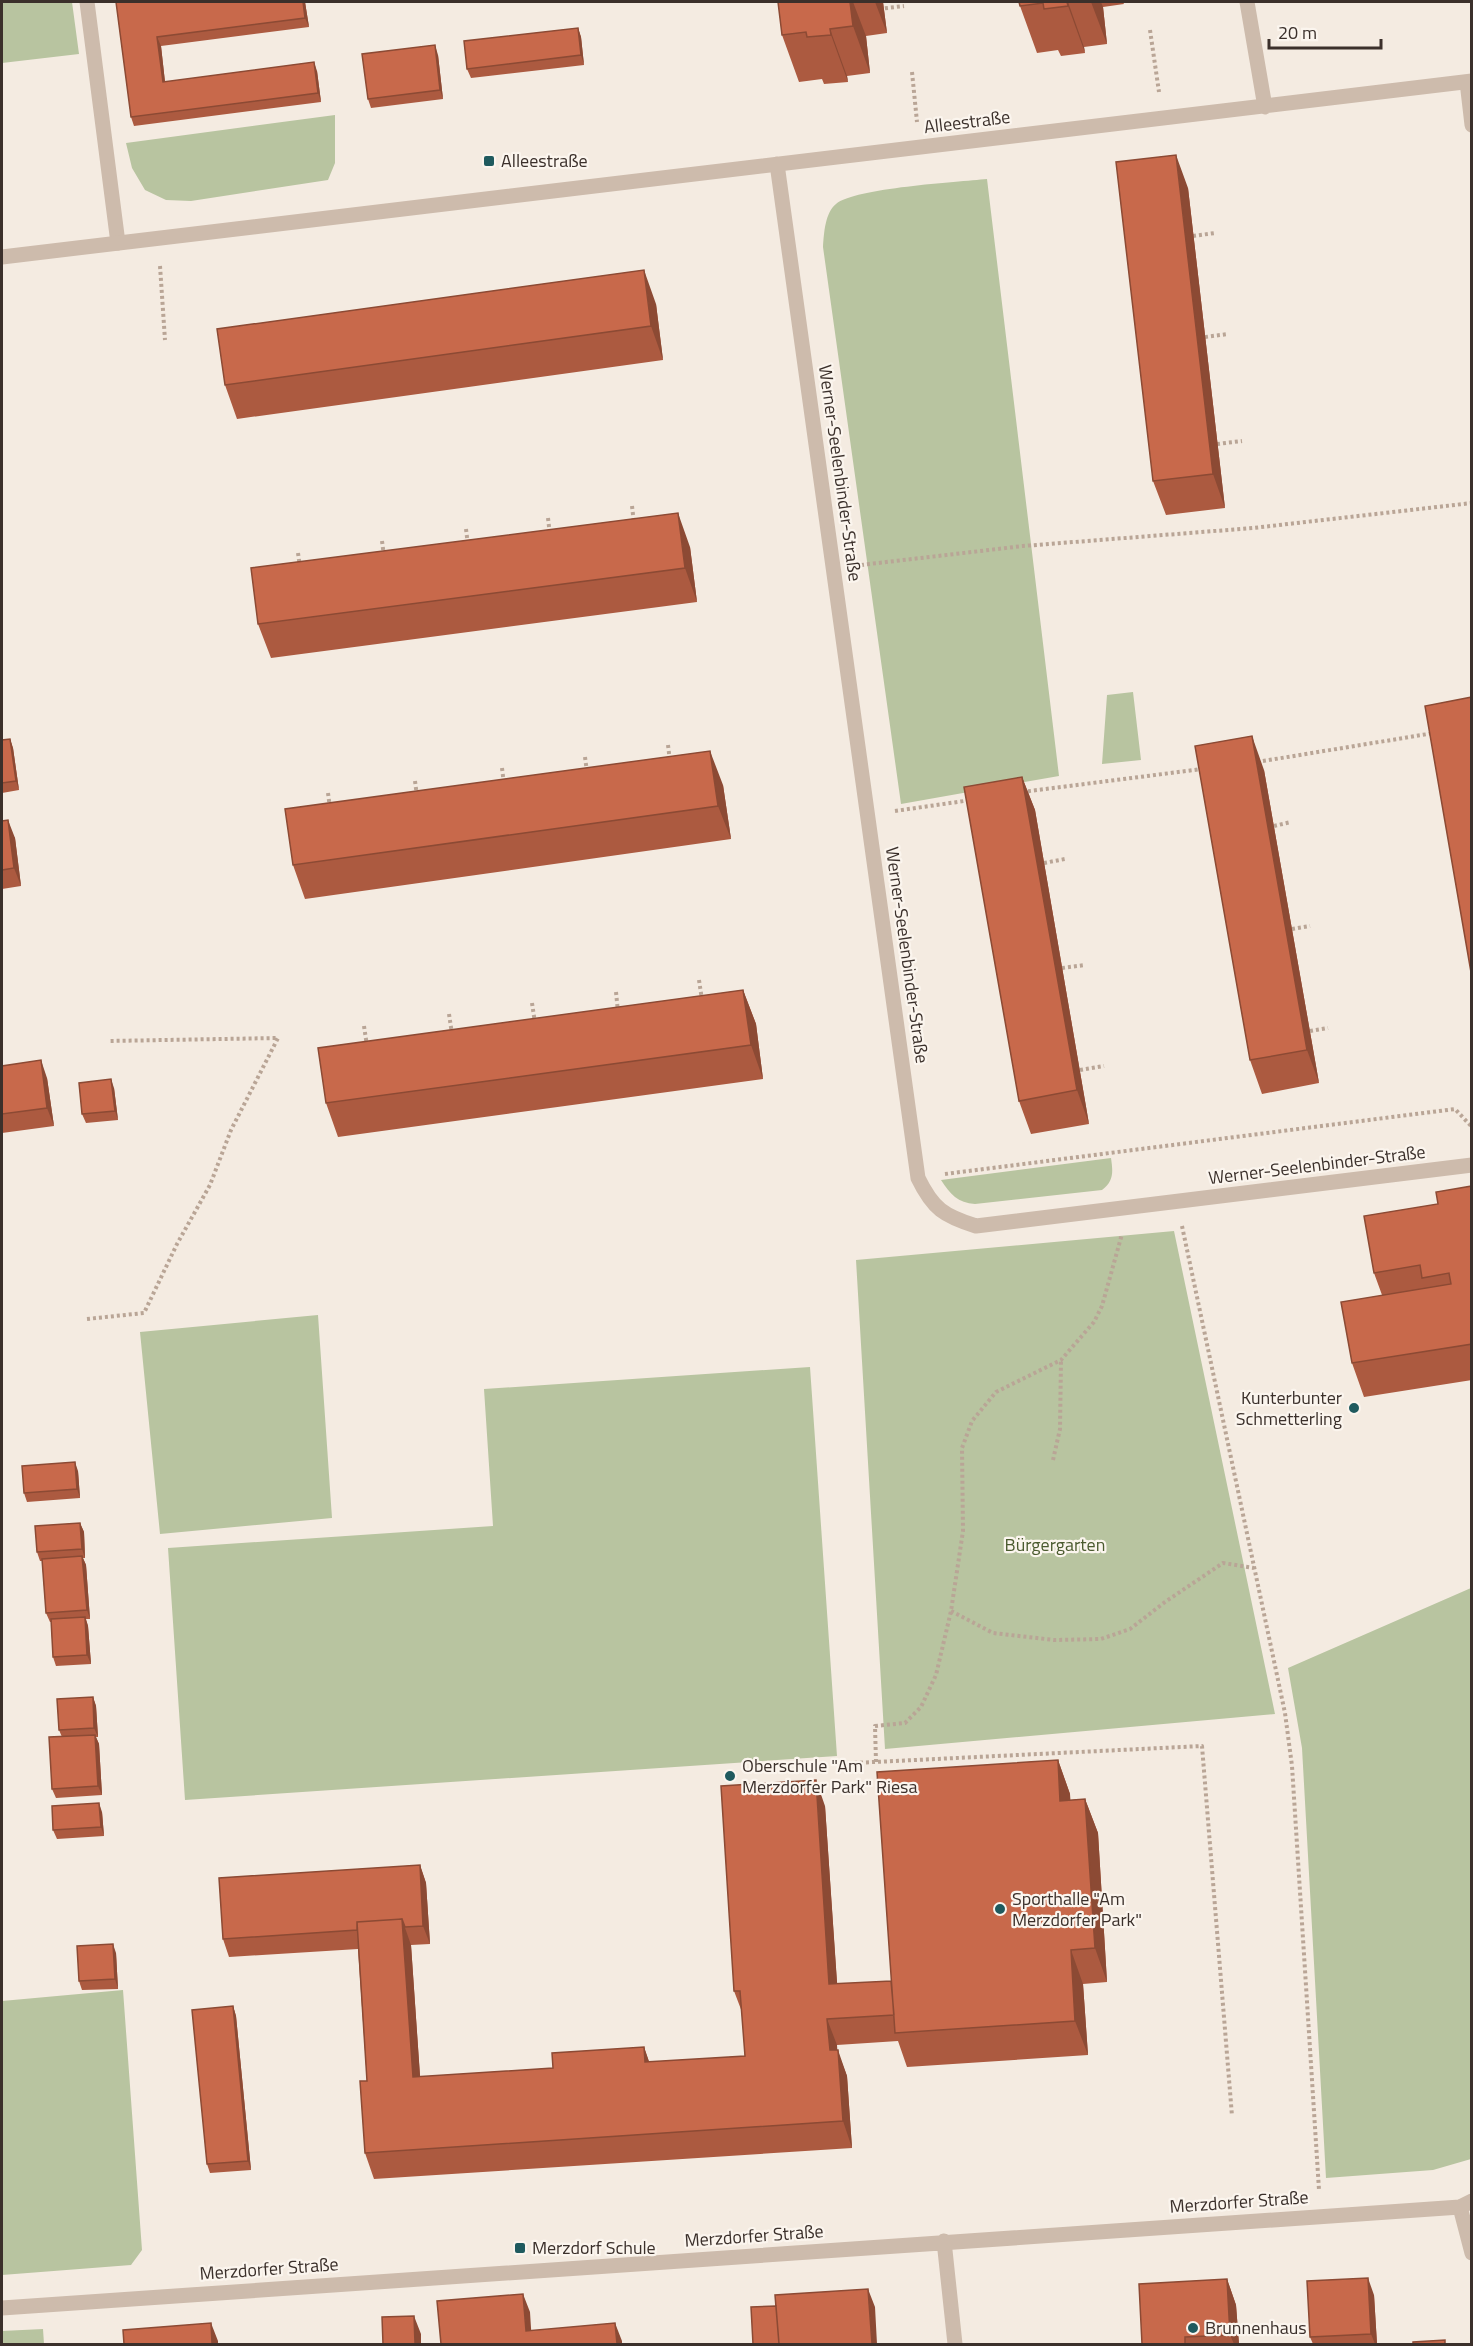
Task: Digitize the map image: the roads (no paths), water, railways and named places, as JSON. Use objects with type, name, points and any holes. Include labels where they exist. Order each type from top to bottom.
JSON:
[{"type":"street","points":[[87,2],[118,243]]},
{"type":"street","points":[[1247,2],[1265,107]]},
{"type":"street","points":[[1469,81],[1472,125]]},
{"type":"street","name":"Alleestraße","points":[[2,257],[1469,81]]},
{"type":"street","name":"Werner-Seelenbinder-Straße","points":[[777,164],[918,1178],[928,1198],[950,1217],[976,1226],[1472,1165]]},
{"type":"street","points":[[1466,2204],[1472,2253]]},
{"type":"street","name":"Merzdorfer Straße","points":[[2,2308],[1466,2204]]},
{"type":"street","points":[[944,2241],[955,2344]]},
{"type":"place","name":"Alleestraße","points":[[489,161]]},
{"type":"place","name":"Kunterbunter Schmetterling","points":[[1354,1408]]},
{"type":"place","name":"Oberschule \"Am Merzdorfer Park\" Riesa","points":[[730,1776]]},
{"type":"place","name":"Sporthalle \"Am Merzdorfer Park\"","points":[[1000,1909]]},
{"type":"place","name":"Merzdorf Schule","points":[[520,2248]]},
{"type":"place","name":"Brunnenhaus","points":[[1193,2328]]},
{"type":"park label","name":"Bürgergarten","points":[[1055,1545]]}]
